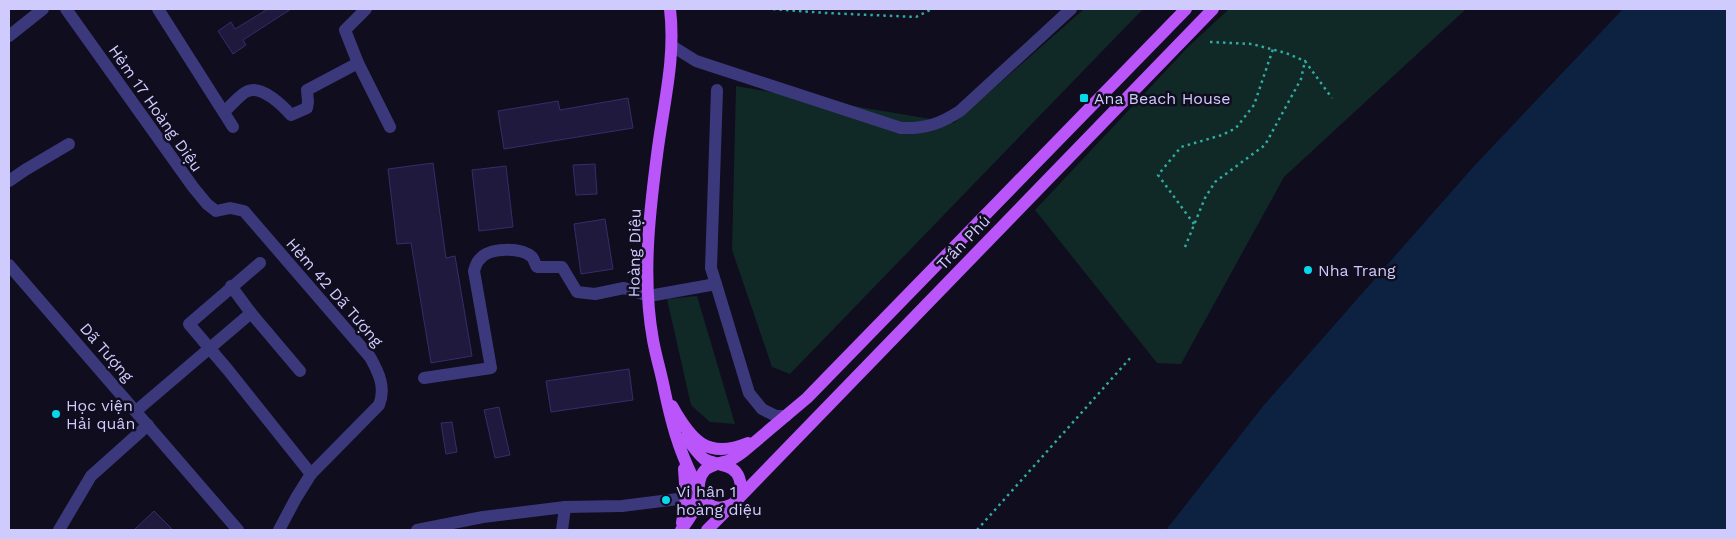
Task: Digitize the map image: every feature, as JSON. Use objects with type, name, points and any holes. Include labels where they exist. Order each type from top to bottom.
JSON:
[{"type":"main road","name":"Hoàng Diệu","points":[[670,9],[672,46],[647,253],[649,296],[653,340],[670,418],[681,454],[699,491]]},
{"type":"main road","name":"Trần Phú","points":[[716,464],[732,459],[808,398],[1186,9]]},
{"type":"main road","name":"Trần Phú","points":[[707,530],[1214,9]]},
{"type":"main road","points":[[664,388],[678,424],[694,448],[704,459],[730,467],[736,472],[741,485],[735,501],[719,508],[712,507],[706,503],[699,491]]},
{"type":"main road","points":[[671,405],[690,434],[710,448],[720,450],[734,449],[760,438]]},
{"type":"main road","points":[[681,454],[686,498],[681,530]]},
{"type":"main road","points":[[681,530],[697,505],[700,477],[716,464]]},
{"type":"street","points":[[9,36],[43,9]]},
{"type":"street","name":"Hẻm 17 Hoàng Diệu","points":[[66,9],[207,204],[216,211],[230,208]]},
{"type":"street","points":[[158,9],[233,127]]},
{"type":"street","points":[[366,9],[345,30],[358,63],[390,127]]},
{"type":"street","points":[[672,46],[696,61],[901,128],[918,128],[941,122],[960,111],[1071,9]]},
{"type":"street","points":[[224,112],[247,91],[254,90],[280,102],[291,115],[307,108],[307,90],[358,63]]},
{"type":"street","points":[[717,90],[711,268],[749,393],[762,409],[776,416],[786,416]]},
{"type":"street","points":[[9,181],[69,144]]},
{"type":"street","name":"Hẻm 42 Dã Tượng","points":[[230,208],[244,211],[370,357],[377,370],[383,390],[379,405],[311,474],[279,530]]},
{"type":"street","points":[[424,378],[491,368],[474,271],[478,260],[485,255],[500,250],[521,250],[533,258],[537,268],[562,267],[577,292],[594,294],[624,288],[649,296],[716,284]]},
{"type":"street","points":[[260,263],[189,324],[311,474]]},
{"type":"street","name":"Dã Tượng","points":[[9,265],[238,530]]},
{"type":"street","points":[[231,286],[300,371]]},
{"type":"street","points":[[136,411],[251,313]]},
{"type":"street","points":[[59,530],[91,476],[148,425]]},
{"type":"street","points":[[417,530],[483,517],[565,507],[622,506],[686,498]]},
{"type":"street","points":[[562,530],[565,507]]},
{"type":"path","points":[[773,9],[916,17],[932,9]]},
{"type":"path","points":[[1210,42],[1252,44],[1286,52],[1305,61],[1332,98]]},
{"type":"path","points":[[1194,224],[1158,175],[1181,147],[1222,135],[1236,128],[1254,105],[1272,49]]},
{"type":"path","points":[[1185,247],[1205,198],[1215,182],[1265,145],[1301,79],[1305,61]]},
{"type":"path","points":[[977,530],[1132,356]]},
{"type":"green space","points":[[1084,9],[1143,9],[790,374],[772,367],[732,250],[736,86],[954,123]]},
{"type":"green space","points":[[1229,9],[1466,9],[1284,177],[1181,364],[1157,363],[1035,210],[1188,47]]},
{"type":"green space","points":[[697,296],[735,424],[710,422],[691,405],[667,299]]},
{"type":"water","points":[[1623,9],[1727,9],[1727,530],[1166,530],[1264,405],[1475,165]]},
{"type":"building","points":[[268,9],[291,9],[243,40],[246,45],[233,54],[218,31],[231,22],[235,29]]},
{"type":"building","points":[[628,98],[633,128],[504,149],[498,111],[558,101],[560,110]]},
{"type":"building","points":[[433,163],[446,258],[455,256],[472,356],[431,363],[411,243],[397,244],[388,169]]},
{"type":"building","points":[[595,164],[597,194],[576,195],[573,165]]},
{"type":"building","points":[[506,166],[513,227],[479,231],[472,170]]},
{"type":"building","points":[[605,219],[613,269],[581,274],[574,224]]},
{"type":"building","points":[[629,369],[633,400],[551,412],[546,381]]},
{"type":"building","points":[[499,407],[510,455],[495,458],[484,410]]},
{"type":"building","points":[[452,422],[457,452],[446,454],[441,423]]},
{"type":"building","points":[[154,511],[173,530],[134,530]]},
{"type":"place","name":"Ana Beach House","points":[[1084,98]]},
{"type":"place","name":"Nha Trang","points":[[1308,270]]},
{"type":"place","name":"Học viện Hải quân","points":[[56,414]]},
{"type":"place","name":"Vi hân 1 hoàng diệu","points":[[666,500]]}]
